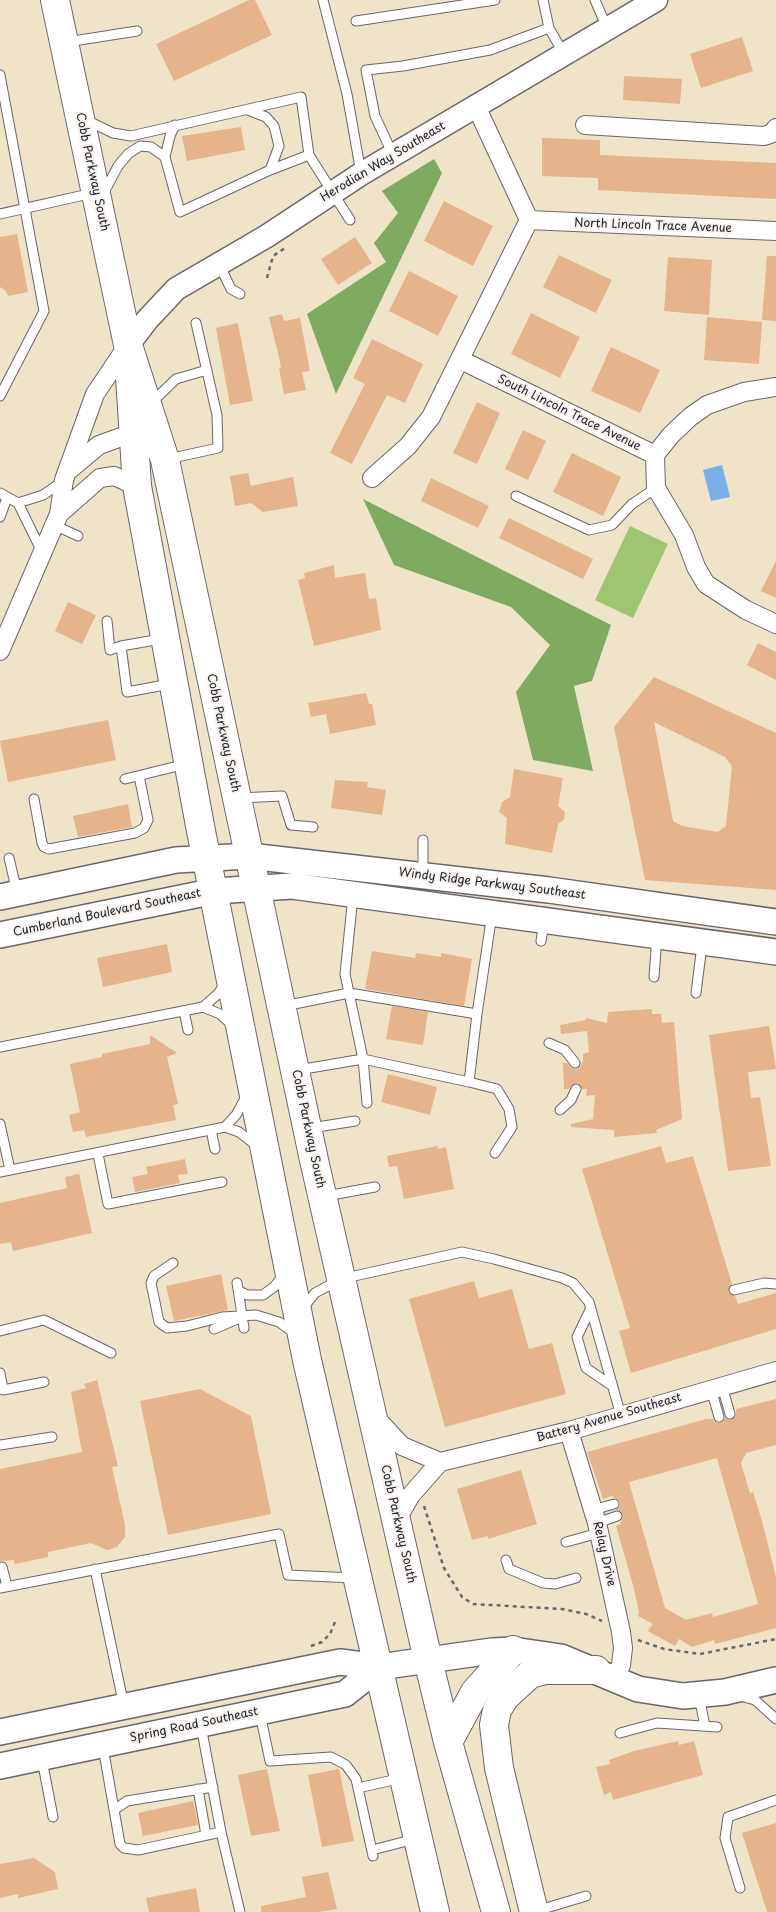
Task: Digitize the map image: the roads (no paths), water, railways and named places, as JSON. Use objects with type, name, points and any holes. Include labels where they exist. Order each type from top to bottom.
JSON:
[{"type":"main road","name":"Cobb Parkway South","points":[[55,0],[128,344],[163,451],[295,1071],[428,1660],[448,1742],[496,1912]]},
{"type":"main road","name":"Cobb Parkway South","points":[[128,344],[137,486],[188,763],[301,1327],[402,1778],[435,1912]]},
{"type":"main road","name":"Windy Ridge Parkway Southeast","points":[[207,857],[249,856],[549,890],[776,922]]},
{"type":"main road","points":[[9,895],[176,860],[207,857]]},
{"type":"main road","points":[[215,891],[292,886],[492,912],[542,930],[657,936],[776,952]]},
{"type":"main road","name":"Cumberland Boulevard Southeast","points":[[0,935],[215,891]]},
{"type":"main road","points":[[448,1742],[475,1692],[513,1650]]},
{"type":"main road","points":[[0,1732],[340,1662],[378,1667],[470,1653],[513,1650],[561,1657],[638,1689],[657,1693],[699,1695],[725,1692],[776,1680]]},
{"type":"main road","name":"Spring Road Southeast","points":[[0,1766],[345,1694],[378,1667]]},
{"type":"main road","points":[[534,1912],[499,1768],[494,1725],[497,1710],[505,1697],[530,1674],[545,1670],[605,1674]]},
{"type":"street","name":"Herodian Way Southeast","points":[[128,344],[146,320],[176,289],[361,174],[656,0]]},
{"type":"street","points":[[372,478],[420,432],[431,417],[529,220],[476,106]]},
{"type":"street","points":[[585,125],[764,136],[773,133],[776,128]]},
{"type":"street","name":"North Lincoln Trace Avenue","points":[[529,220],[776,231]]},
{"type":"street","points":[[0,651],[56,520],[66,476],[95,394],[128,344]]},
{"type":"street","name":"South Lincoln Trace Avenue","points":[[461,360],[655,455],[677,429],[707,405],[744,392],[776,388]]},
{"type":"street","points":[[66,476],[99,445],[116,438],[134,435],[151,438],[163,451]]},
{"type":"street","points":[[655,455],[656,488],[684,535],[696,567],[706,584],[746,610],[776,624]]},
{"type":"street","points":[[56,520],[100,478],[114,476],[137,486]]},
{"type":"street","name":"Battery Avenue Southeast","points":[[440,1462],[570,1430],[776,1371]]},
{"type":"street","points":[[373,1414],[402,1446],[440,1462],[410,1496],[397,1519]]},
{"type":"street","name":"Relay Drive","points":[[570,1430],[596,1522],[623,1648],[621,1665],[605,1674]]},
{"type":"lane","points":[[323,0],[347,94],[361,174]]},
{"type":"lane","points":[[356,21],[494,0]]},
{"type":"lane","points":[[543,0],[549,28],[564,54]]},
{"type":"lane","points":[[595,0],[607,29]]},
{"type":"lane","points":[[393,155],[375,116],[366,70],[403,66],[490,50],[549,28]]},
{"type":"lane","points":[[64,43],[137,31]]},
{"type":"lane","points":[[0,75],[44,311],[0,396]]},
{"type":"lane","points":[[80,116],[95,126],[131,136],[301,97],[309,155],[350,220]]},
{"type":"lane","points":[[246,110],[266,117],[274,126],[279,146],[270,170]]},
{"type":"lane","points":[[165,156],[175,126]]},
{"type":"lane","points":[[0,214],[26,208],[97,199],[118,166],[134,149],[146,145],[165,156],[180,212],[270,170],[309,155]]},
{"type":"lane","points":[[218,264],[231,289],[240,294]]},
{"type":"lane","points":[[163,451],[218,448],[217,415],[196,323]]},
{"type":"lane","points":[[149,405],[176,379],[207,370]]},
{"type":"lane","points":[[18,503],[43,495],[66,476]]},
{"type":"lane","points":[[516,496],[589,530],[612,525],[632,504],[656,488]]},
{"type":"lane","points":[[0,517],[4,495],[18,503],[42,552]]},
{"type":"lane","points":[[56,520],[78,536]]},
{"type":"lane","points":[[107,621],[110,650],[121,646],[164,638]]},
{"type":"lane","points":[[121,646],[127,692],[173,684]]},
{"type":"lane","points":[[125,779],[188,763]]},
{"type":"lane","points":[[34,799],[42,843],[44,847],[49,849],[135,833],[144,828],[148,820],[140,776]]},
{"type":"lane","points":[[236,798],[282,796],[291,825],[313,827]]},
{"type":"lane","points":[[423,840],[423,876]]},
{"type":"lane","points":[[9,858],[9,895]]},
{"type":"lane","points":[[353,894],[345,974],[363,1059],[367,1103]]},
{"type":"lane","points":[[469,1082],[492,912]]},
{"type":"lane","points":[[654,977],[657,936]]},
{"type":"lane","points":[[696,993],[702,942]]},
{"type":"lane","points":[[0,1047],[203,1007],[218,994],[231,974]]},
{"type":"lane","points":[[281,1006],[349,993],[477,1014]]},
{"type":"lane","points":[[203,1007],[220,1014],[244,1037]]},
{"type":"lane","points":[[184,1012],[188,1030]]},
{"type":"lane","points":[[549,1043],[565,1050],[574,1063]]},
{"type":"lane","points":[[295,1071],[363,1059],[497,1089],[509,1109],[512,1127],[495,1153]]},
{"type":"lane","points":[[225,1128],[236,1115],[252,1082]]},
{"type":"lane","points":[[560,1110],[571,1100],[576,1089]]},
{"type":"lane","points":[[308,1128],[355,1121]]},
{"type":"lane","points":[[0,1124],[2,1144],[10,1170]]},
{"type":"lane","points":[[0,1172],[225,1128],[243,1135],[267,1156]]},
{"type":"lane","points":[[211,1130],[216,1149]]},
{"type":"lane","points":[[98,1154],[108,1204],[222,1182]]},
{"type":"lane","points":[[323,1196],[375,1186]]},
{"type":"lane","points":[[173,1263],[154,1276],[151,1283],[160,1322],[167,1328],[187,1326],[222,1317],[256,1315],[301,1327],[316,1293],[341,1280],[462,1252],[573,1283],[584,1294],[590,1310],[621,1416]]},
{"type":"lane","points":[[244,1328],[238,1287],[247,1295],[263,1295],[277,1283],[289,1266]]},
{"type":"lane","points":[[734,1290],[764,1283],[776,1284]]},
{"type":"lane","points":[[590,1310],[578,1331],[577,1337],[586,1368],[611,1385]]},
{"type":"lane","points":[[214,1329],[242,1316]]},
{"type":"lane","points":[[0,1331],[44,1320],[111,1353]]},
{"type":"lane","points":[[0,1373],[3,1390],[44,1382]]},
{"type":"lane","points":[[717,1388],[730,1414]]},
{"type":"lane","points":[[717,1388],[719,1417]]},
{"type":"lane","points":[[0,1445],[52,1437]]},
{"type":"lane","points":[[566,1542],[596,1522],[614,1504]]},
{"type":"lane","points":[[596,1522],[617,1516]]},
{"type":"lane","points":[[2,1567],[3,1587],[279,1534],[288,1575],[357,1578]]},
{"type":"lane","points":[[506,1560],[508,1569],[543,1583],[555,1584],[576,1578]]},
{"type":"lane","points":[[95,1569],[124,1706]]},
{"type":"lane","points":[[725,1692],[755,1700],[776,1718]]},
{"type":"lane","points":[[699,1695],[705,1726]]},
{"type":"lane","points":[[260,1712],[270,1762],[331,1757],[338,1759],[352,1772],[358,1788],[372,1853],[416,1838]]},
{"type":"lane","points":[[620,1733],[657,1723],[717,1727]]},
{"type":"lane","points":[[201,1724],[221,1832],[240,1912]]},
{"type":"lane","points":[[103,1744],[120,1844],[131,1850],[221,1832]]},
{"type":"lane","points":[[42,1757],[53,1817]]},
{"type":"lane","points":[[358,1788],[402,1778]]},
{"type":"lane","points":[[114,1810],[127,1801],[213,1787]]},
{"type":"lane","points":[[198,1789],[206,1835]]},
{"type":"lane","points":[[740,1888],[725,1838],[728,1817],[776,1800]]},
{"type":"lane","points":[[534,1912],[586,1896]]},
{"type":"water","points":[[722,465],[730,497],[711,501],[703,470]]}]
